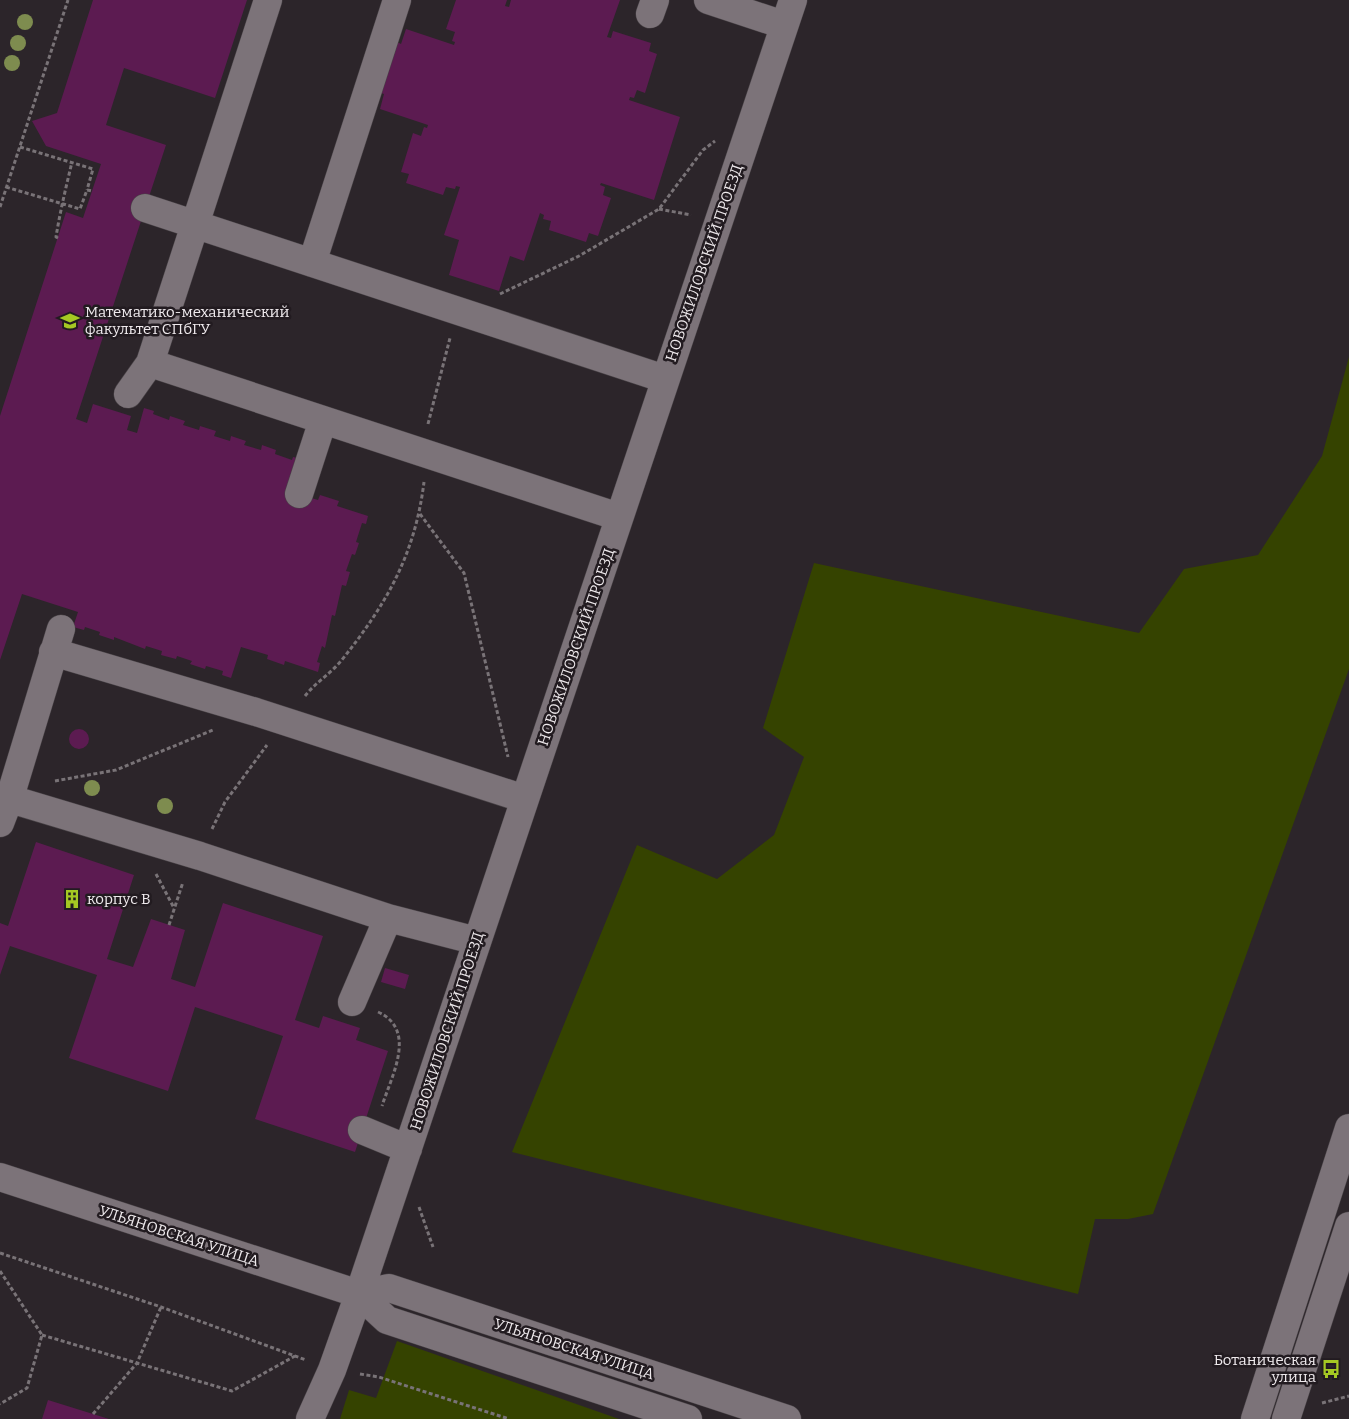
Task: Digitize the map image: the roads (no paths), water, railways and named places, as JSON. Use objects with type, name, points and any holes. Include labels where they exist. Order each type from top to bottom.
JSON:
[{"type":"street","points":[[128,394],[150,363],[268,0]]},
{"type":"street","points":[[312,263],[397,0]]},
{"type":"street","points":[[708,0],[784,25]]},
{"type":"street","name":"НОВОЖИЛОВСКИЙ ПРОЕЗД","points":[[310,1419],[332,1370],[359,1294],[793,0]]},
{"type":"street","points":[[145,208],[665,379]]},
{"type":"street","points":[[150,363],[619,517]]},
{"type":"street","points":[[299,494],[323,420]]},
{"type":"street","points":[[0,823],[5,797],[57,640],[284,723],[525,799]]},
{"type":"street","points":[[5,797],[200,856],[388,918],[477,941]]},
{"type":"street","points":[[352,1002],[388,918]]},
{"type":"street","points":[[1255,1419],[1349,1128]]},
{"type":"street","points":[[367,1132],[408,1149]]},
{"type":"street","name":"УЛЬЯНОВСКАЯ УЛИЦА","points":[[0,1177],[359,1294],[387,1320],[688,1419]]},
{"type":"street","points":[[1286,1419],[1349,1226]]},
{"type":"street","name":"УЛЬЯНОВСКАЯ УЛИЦА","points":[[359,1294],[389,1288],[787,1419]]},
{"type":"place","name":"Математико-механический факультет СПбГУ","points":[[70,321]]},
{"type":"place","name":"корпус В","points":[[72,899]]},
{"type":"place","name":"Ботаническая улица","points":[[1331,1369]]}]
